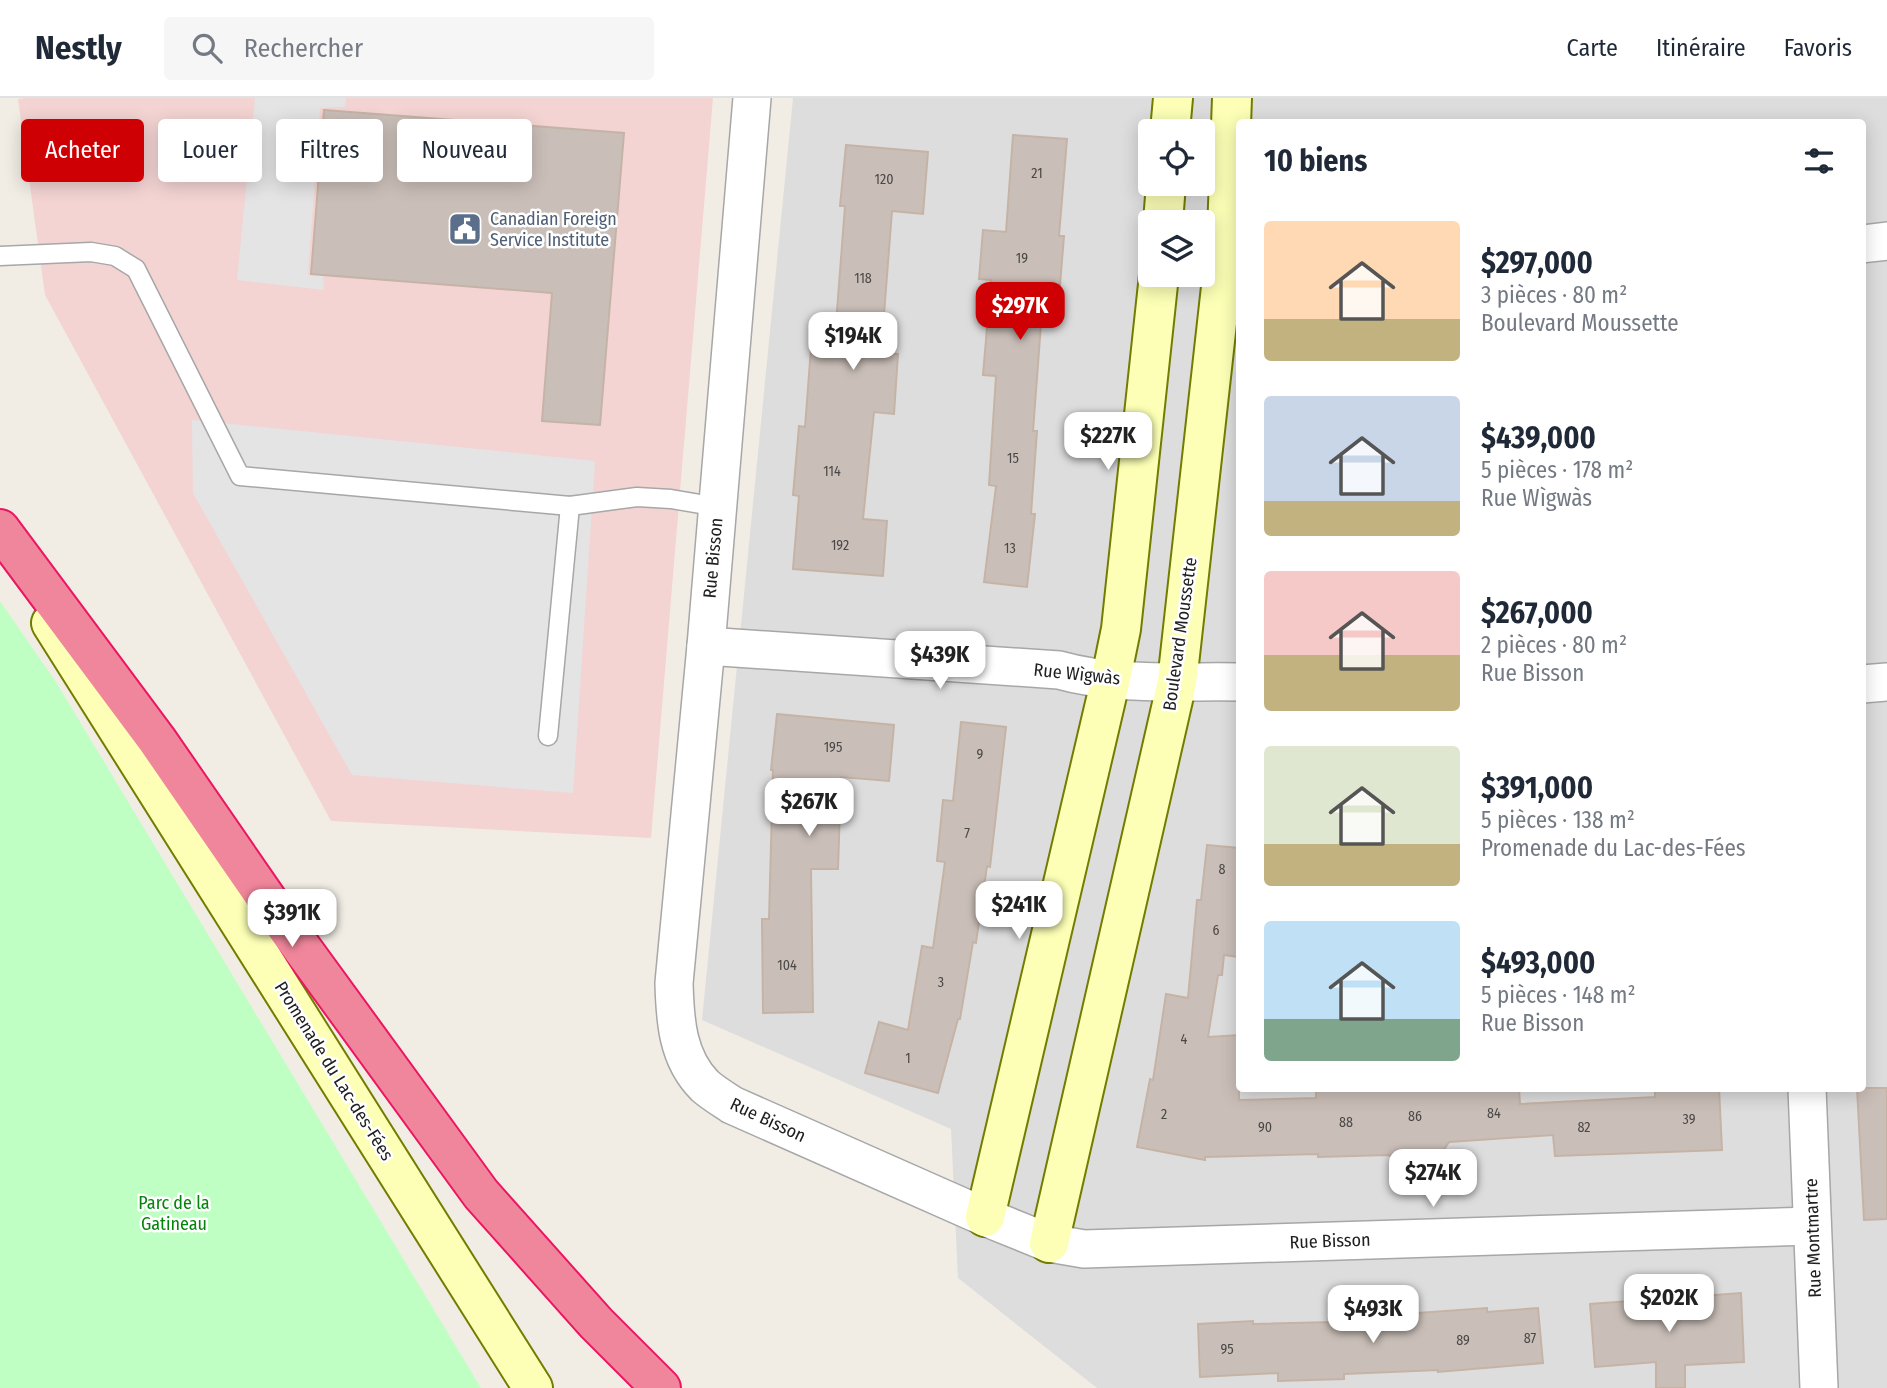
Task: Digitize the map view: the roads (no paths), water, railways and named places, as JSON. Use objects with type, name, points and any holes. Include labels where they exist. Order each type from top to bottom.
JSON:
[{"type":"highway","points":[[0,529],[157,740],[285,925],[481,1194],[596,1323],[661,1388]]},
{"type":"street","name":"Rue Bisson","points":[[752,98],[706,646],[674,983],[680,1041],[689,1067],[706,1087],[732,1105],[985,1217],[1049,1243],[1084,1249],[1812,1226]]},
{"type":"street","points":[[1171,119],[1173,98]]},
{"type":"street","name":"Boulevard Moussette","points":[[1049,1243],[1177,682],[1227,232],[1232,98]]},
{"type":"street","points":[[1866,244],[1887,242]]},
{"type":"street","points":[[985,1217],[1121,629],[1158,287]]},
{"type":"street","name":"Promenade du Lac-des-Fées","points":[[0,541],[534,1388]]},
{"type":"street","name":"Rue Wìgwàs","points":[[706,646],[1059,670],[1077,675],[1111,678],[1236,682]]},
{"type":"street","points":[[1866,684],[1887,682]]},
{"type":"street","name":"Rue Montmartre","points":[[1807,1092],[1819,1388]]},
{"type":"lane","points":[[0,256],[91,253],[116,256],[136,269],[240,475],[570,506],[637,497],[671,499],[718,507]]},
{"type":"lane","points":[[548,736],[570,506]]},
{"type":"place","name":"Canadian Foreign Service Institute","points":[[465,229]]},
{"type":"park label","name":"Parc de la Gatineau","points":[[174,1213]]}]
